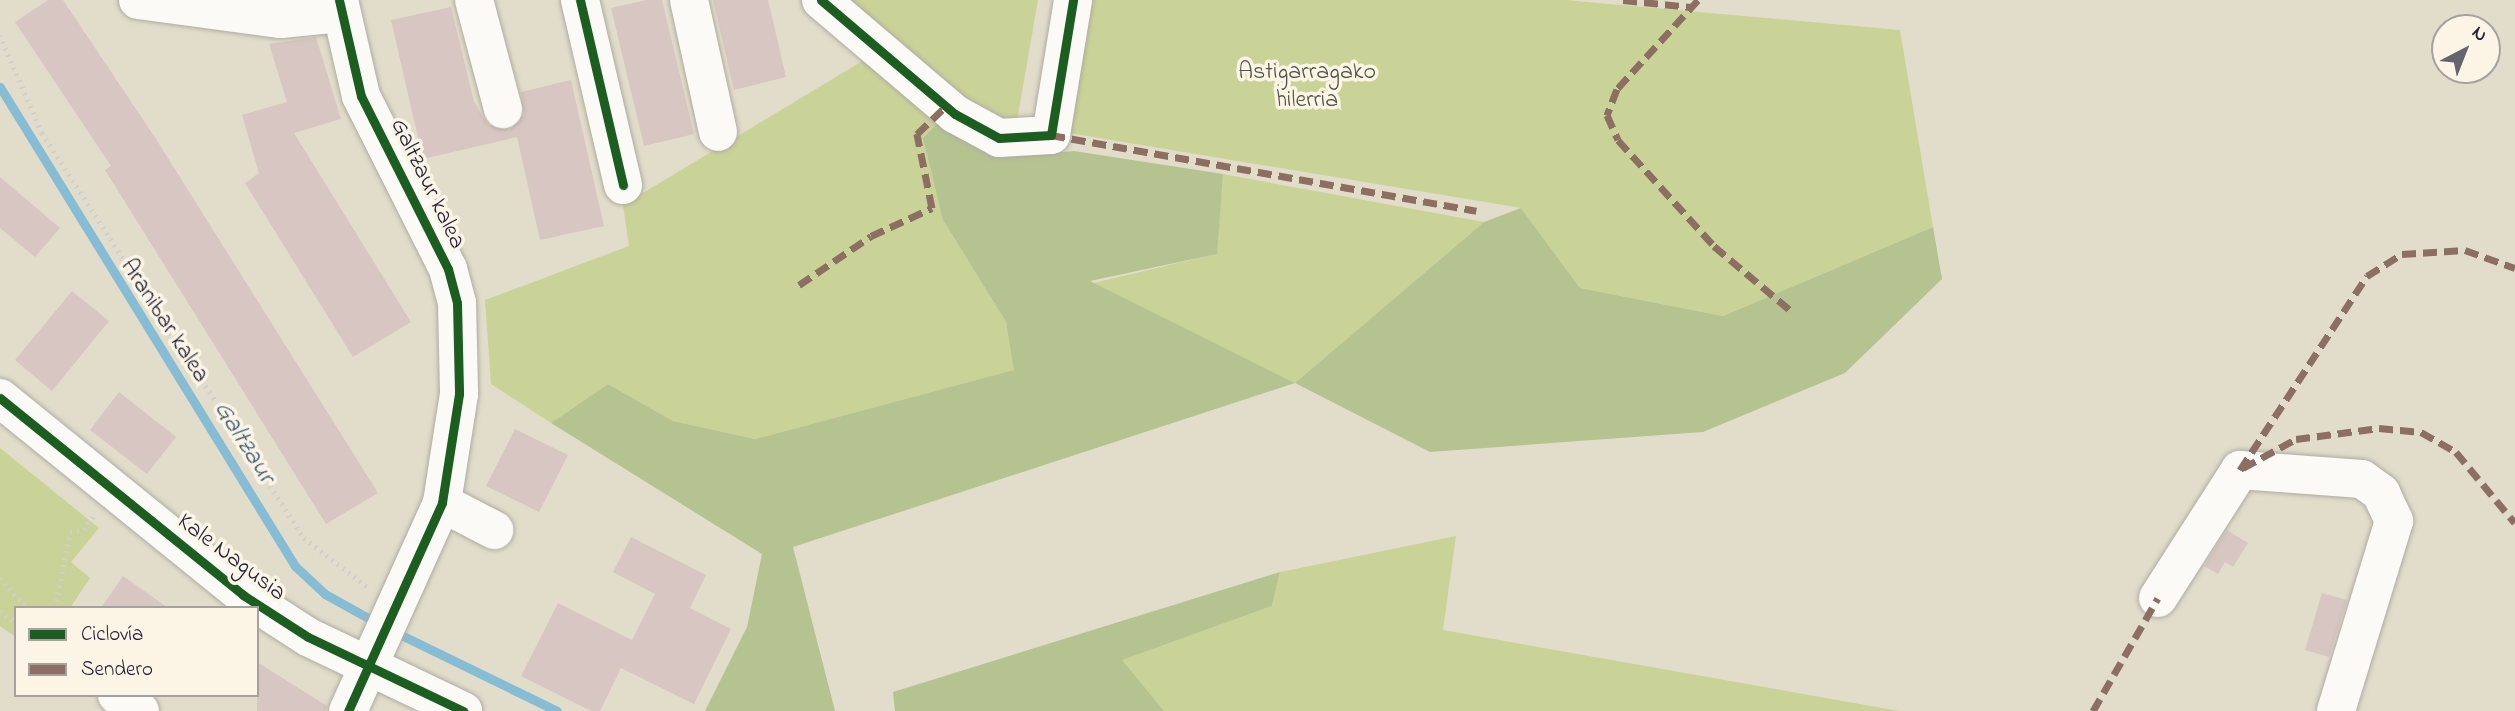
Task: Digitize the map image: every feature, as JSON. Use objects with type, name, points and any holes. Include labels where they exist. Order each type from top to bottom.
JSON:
[{"type":"street","points":[[138,0],[281,19],[340,6]]},
{"type":"street","points":[[474,0],[503,108]]},
{"type":"street","points":[[580,0],[623,185]]},
{"type":"street","points":[[689,0],[718,132]]},
{"type":"street","points":[[821,0],[955,114],[999,138],[1051,135],[1073,0]]},
{"type":"street","name":"Galtzaur kalea","points":[[340,6],[361,96],[448,269],[457,303],[459,394],[442,503],[398,603],[371,655]]},
{"type":"street","name":"Kale Nagusia","points":[[0,398],[243,595],[371,655],[463,711]]},
{"type":"street","points":[[2158,598],[2240,470],[2362,479],[2381,493],[2394,521],[2336,711]]},
{"type":"street","points":[[442,503],[494,530]]},
{"type":"street","points":[[348,711],[371,655]]},
{"type":"street","points":[[120,697],[140,711]]},
{"type":"path","points":[[55,606],[70,532],[83,530],[112,489]]},
{"type":"path","points":[[0,578],[25,606]]},
{"type":"green space","points":[[841,0],[1038,0],[1016,127],[985,121]]},
{"type":"green space","name":"Astigarragako hilerria","points":[[1091,0],[1565,0],[1900,30],[1933,227],[1723,316],[1580,288],[1521,208],[1069,133]]},
{"type":"green space","points":[[874,54],[943,118],[943,220],[1006,322],[1015,370],[755,439],[673,421],[608,384],[551,423],[491,384],[485,300],[629,246],[623,205]]},
{"type":"green space","points":[[943,118],[1013,156],[1074,151],[1223,174],[1217,254],[1090,281],[1295,383],[793,547],[835,711],[705,711],[747,627],[762,554],[551,423],[608,384],[673,421],[755,439],[1014,370],[1006,322],[943,220],[923,138]]},
{"type":"green space","points":[[1223,174],[1484,222],[1295,383],[1093,283],[1216,254]]},
{"type":"green space","points":[[1521,208],[1580,288],[1723,316],[1933,227],[1942,279],[1845,373],[1703,432],[1430,452],[1295,383],[1484,222]]},
{"type":"green space","points":[[0,448],[99,528],[71,562],[90,578],[71,606],[14,606],[14,636],[0,626]]},
{"type":"green space","points":[[1456,536],[1443,630],[1899,711],[1164,711],[1121,660],[1272,606],[1280,572]]},
{"type":"green space","points":[[1280,572],[1272,606],[1122,660],[1164,711],[895,711],[893,692]]},
{"type":"building","points":[[48,0],[63,0],[156,139],[378,493],[326,524],[105,170],[111,166],[15,22]]},
{"type":"building","points":[[646,0],[662,0],[694,134],[644,146],[611,8]]},
{"type":"building","points":[[713,0],[768,0],[786,77],[734,90]]},
{"type":"building","points":[[451,7],[474,102],[488,125],[509,130],[524,115],[521,92],[571,80],[604,226],[540,240],[517,137],[423,159],[391,20]]},
{"type":"building","points":[[316,37],[341,119],[294,133],[411,322],[353,357],[245,183],[259,173],[242,115],[287,102],[269,44]]},
{"type":"building","points":[[0,177],[60,228],[35,257],[0,228]]},
{"type":"building","points":[[72,291],[109,321],[52,391],[15,360]]},
{"type":"building","points":[[119,392],[176,437],[147,474],[90,430]]},
{"type":"building","points":[[515,429],[568,455],[539,512],[486,486]]},
{"type":"building","points":[[2227,530],[2248,543],[2233,567],[2225,562],[2218,574],[2204,566]]},
{"type":"building","points":[[631,537],[706,575],[690,608],[731,629],[694,704],[621,668],[600,711],[591,711],[521,676],[558,603],[632,640],[655,594],[613,572]]},
{"type":"building","points":[[123,576],[165,606],[102,606]]},
{"type":"building","points":[[2322,593],[2347,600],[2329,657],[2305,650]]},
{"type":"building","points":[[259,663],[327,706],[326,711],[257,711]]},
{"type":"waterway","name":"Galtzaur","points":[[0,87],[295,566],[325,594],[379,624]]},
{"type":"waterway","name":"Galtzaur","points":[[395,632],[557,711]]},
{"type":"marked path","points":[[1623,0],[1691,7]]},
{"type":"marked path","points":[[1698,0],[1617,89],[1607,115],[1618,140],[1714,246],[1790,310]]},
{"type":"marked path","points":[[799,285],[871,236],[932,208],[917,134],[946,106]]},
{"type":"marked path","points":[[1051,135],[1476,211]]},
{"type":"marked path","points":[[2240,470],[2367,276],[2402,254],[2465,250],[2515,268]]},
{"type":"marked path","points":[[2243,468],[2296,439],[2379,428],[2421,432],[2456,452],[2515,523]]},
{"type":"marked path","points":[[2093,711],[2158,598]]},
{"type":"cycle path","points":[[339,0],[361,96],[448,269],[457,303],[459,394],[442,503],[348,711]]},
{"type":"cycle path","points":[[580,0],[623,185]]},
{"type":"cycle path","points":[[821,0],[955,114],[999,138],[1051,135],[1073,0]]},
{"type":"cycle path","points":[[0,398],[243,595],[308,637],[463,711]]}]
